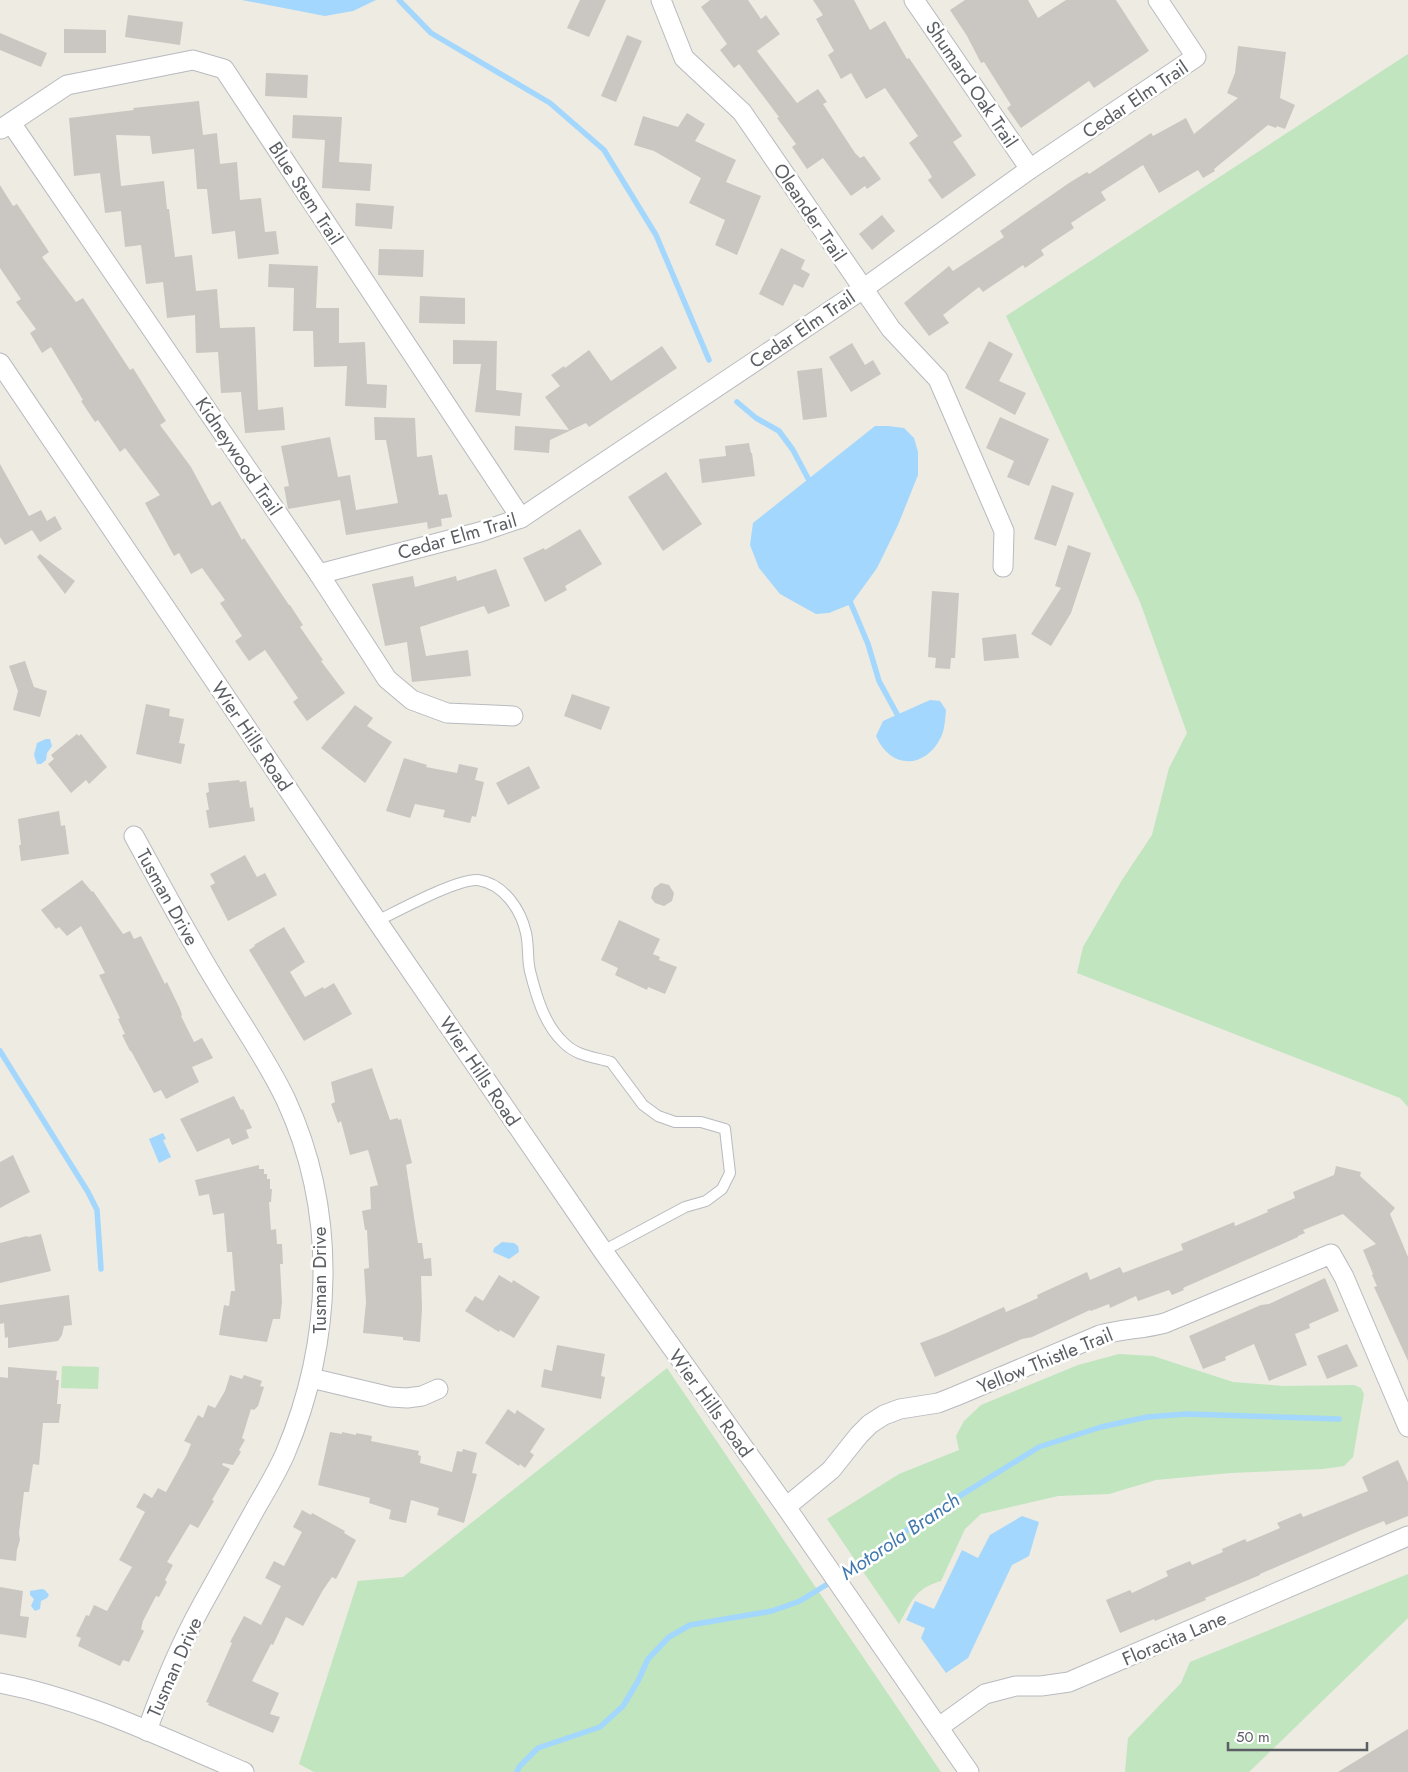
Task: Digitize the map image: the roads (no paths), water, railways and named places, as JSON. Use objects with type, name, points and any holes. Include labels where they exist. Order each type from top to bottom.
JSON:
[{"type":"street","name":"Oleander Trail","points":[[661,0],[684,58],[742,112],[891,330],[938,379],[1004,531],[1003,567]]},
{"type":"street","name":"Shumard Oak Trail","points":[[914,0],[1030,169]]},
{"type":"street","name":"Cedar Elm Trail","points":[[319,574],[480,532],[521,518],[862,289],[1030,169],[1196,58],[1158,0]]},
{"type":"street","name":"Blue Stem Trail","points":[[5,126],[67,85],[193,60],[224,69],[521,518]]},
{"type":"street","name":"Kidneywood Trail","points":[[5,126],[319,574],[386,679],[412,700],[447,713],[513,716]]},
{"type":"street","name":"Wier Hills Road","points":[[0,363],[602,1251],[877,1636],[969,1772]]},
{"type":"street","name":"Tusman Drive","points":[[134,836],[221,990],[259,1050],[286,1101],[308,1160],[317,1200],[323,1244],[321,1328],[311,1378],[284,1456],[200,1607],[159,1696],[146,1731]]},
{"type":"street","name":"Yellow Thistle Trail","points":[[786,1507],[832,1470],[859,1435],[870,1424],[884,1415],[900,1409],[938,1403],[1100,1335],[1117,1330],[1151,1327],[1165,1323],[1331,1254],[1344,1277],[1408,1427]]},
{"type":"street","points":[[311,1378],[391,1397],[407,1398],[422,1396],[438,1389]]},
{"type":"street","name":"Floracita Lane","points":[[939,1727],[985,1694],[1016,1686],[1041,1686],[1069,1682],[1408,1536]]},
{"type":"street","points":[[0,1683],[50,1695],[83,1706],[244,1772]]},
{"type":"lane","points":[[377,921],[457,883],[478,880],[498,888],[517,907],[526,933],[529,969],[542,1008],[552,1029],[563,1043],[589,1058],[611,1062],[643,1105],[658,1116],[675,1122],[701,1122],[725,1129],[730,1173],[722,1189],[706,1201],[685,1207],[602,1251]]},
{"type":"water","points":[[242,0],[376,0],[353,11],[325,16]]},
{"type":"water","points":[[875,426],[904,428],[914,438],[918,452],[918,475],[898,525],[877,568],[851,604],[829,613],[816,614],[780,594],[759,568],[750,545],[753,523]]},
{"type":"water","points":[[930,700],[940,701],[946,710],[942,734],[934,748],[917,760],[898,760],[890,755],[882,747],[876,736],[883,721]]},
{"type":"water","points":[[50,739],[52,746],[47,753],[46,760],[41,764],[37,764],[34,755],[37,743]]},
{"type":"water","points":[[163,1133],[166,1139],[163,1140],[171,1157],[159,1163],[149,1139]]},
{"type":"water","points":[[502,1242],[514,1243],[518,1246],[519,1252],[509,1259],[493,1252],[494,1248]]},
{"type":"water","points":[[1022,1516],[1039,1522],[1029,1556],[1012,1565],[968,1658],[946,1673],[921,1638],[925,1628],[906,1620],[915,1601],[934,1609],[962,1550],[978,1558],[990,1535]]},
{"type":"water","points":[[42,1589],[49,1595],[41,1601],[40,1609],[35,1611],[31,1606],[34,1599],[30,1595],[30,1591]]},
{"type":"waterway","points":[[399,0],[431,33],[550,103],[604,150],[656,235],[709,360]]},
{"type":"waterway","points":[[737,402],[756,418],[779,431],[793,450],[812,486]]},
{"type":"waterway","points":[[849,599],[868,644],[879,681],[897,714]]},
{"type":"waterway","points":[[0,1051],[88,1192],[97,1210],[101,1269]]},
{"type":"waterway","name":"Motorola Branch","points":[[517,1772],[519,1767],[538,1748],[600,1727],[623,1706],[638,1681],[648,1659],[669,1637],[690,1625],[772,1611],[800,1601],[868,1559],[919,1521],[1039,1447],[1101,1427],[1147,1417],[1187,1414],[1339,1419]]}]
